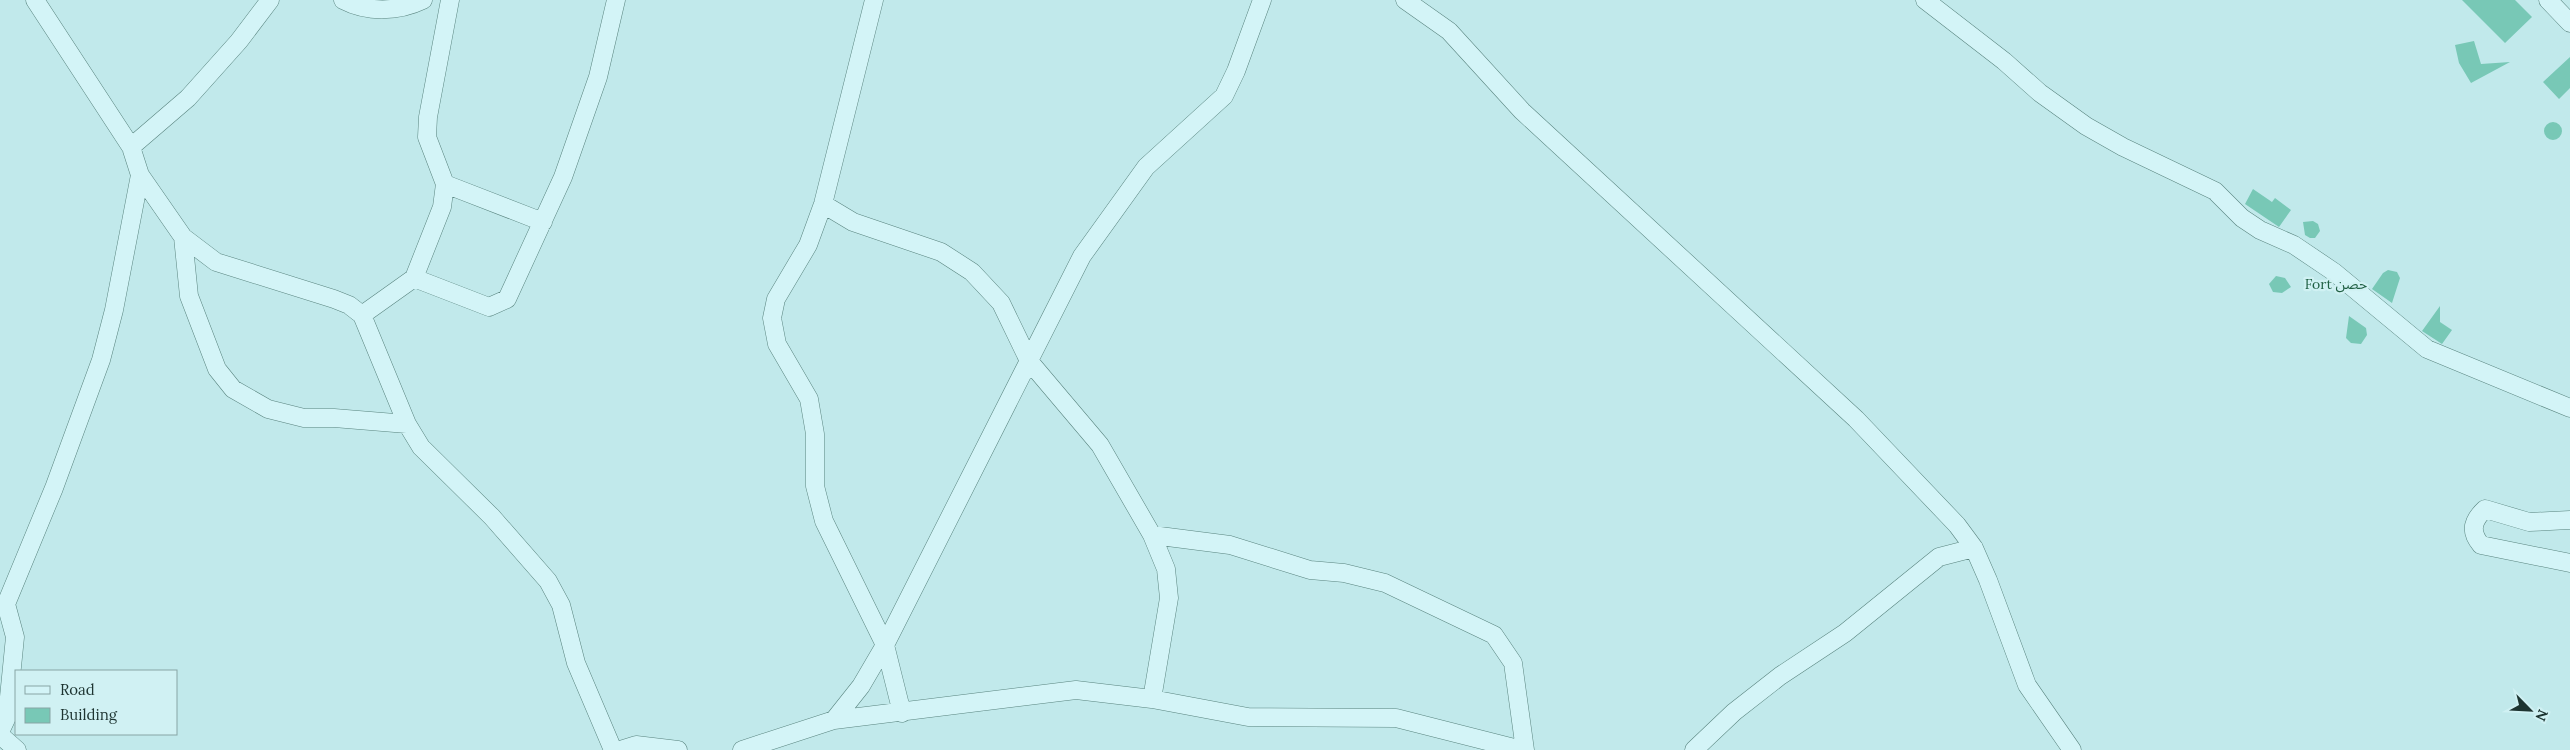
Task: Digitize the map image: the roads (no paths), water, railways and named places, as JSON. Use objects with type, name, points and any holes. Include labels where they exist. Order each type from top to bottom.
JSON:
[{"type":"street","points":[[35,0],[131,147],[140,175],[183,237],[216,262],[334,299],[350,305],[362,315],[408,424],[421,447],[492,517],[548,581],[561,605],[576,664],[613,750]]},
{"type":"street","points":[[131,147],[188,98],[239,41],[270,0]]},
{"type":"street","points":[[343,0],[356,6],[390,10],[409,7],[423,0]]},
{"type":"street","points":[[362,315],[414,278],[442,207],[445,184],[427,137],[428,116],[450,0]]},
{"type":"street","points":[[414,278],[489,307],[507,298],[563,177],[598,77],[616,0]]},
{"type":"street","points":[[874,0],[823,204],[808,245],[776,299],[772,318],[777,344],[809,399],[815,434],[815,486],[824,521],[885,645],[902,713]]},
{"type":"street","points":[[834,720],[861,686],[885,645],[1082,256],[1146,167],[1224,96],[1236,71],[1262,0]]},
{"type":"street","points":[[1405,0],[1449,31],[1522,111],[1856,420],[1957,525],[1974,548],[2028,685],[2072,750]]},
{"type":"street","points":[[1925,0],[2004,61],[2040,93],[2086,126],[2123,147],[2214,191],[2242,218],[2260,230],[2294,245],[2334,272],[2427,349],[2570,408]]},
{"type":"street","points":[[2548,0],[2570,23]]},
{"type":"street","points":[[17,750],[0,733],[7,717],[15,636],[6,604],[54,488],[101,360],[114,310],[140,175]]},
{"type":"street","points":[[445,184],[543,222]]},
{"type":"street","points":[[823,204],[853,222],[941,252],[972,272],[1001,303],[1029,361],[1100,445],[1152,535],[1166,569],[1169,598],[1152,698]]},
{"type":"street","points":[[183,237],[189,296],[217,369],[232,389],[268,409],[304,418],[334,418],[408,424]]},
{"type":"street","points":[[2570,520],[2529,522],[2486,509],[2478,516],[2474,525],[2474,536],[2481,545],[2570,563]]},
{"type":"street","points":[[742,750],[834,720],[1076,690],[1152,698],[1248,717],[1396,718],[1523,750],[1513,663],[1494,635],[1385,583],[1344,573],[1310,570],[1230,545],[1152,535]]},
{"type":"street","points":[[1694,750],[1734,712],[1780,676],[1845,633],[1939,557],[1974,548]]},
{"type":"street","points":[[620,750],[636,745],[678,750]]},
{"type":"district","name":"Fort حصن","points":[[2336,284]]}]
